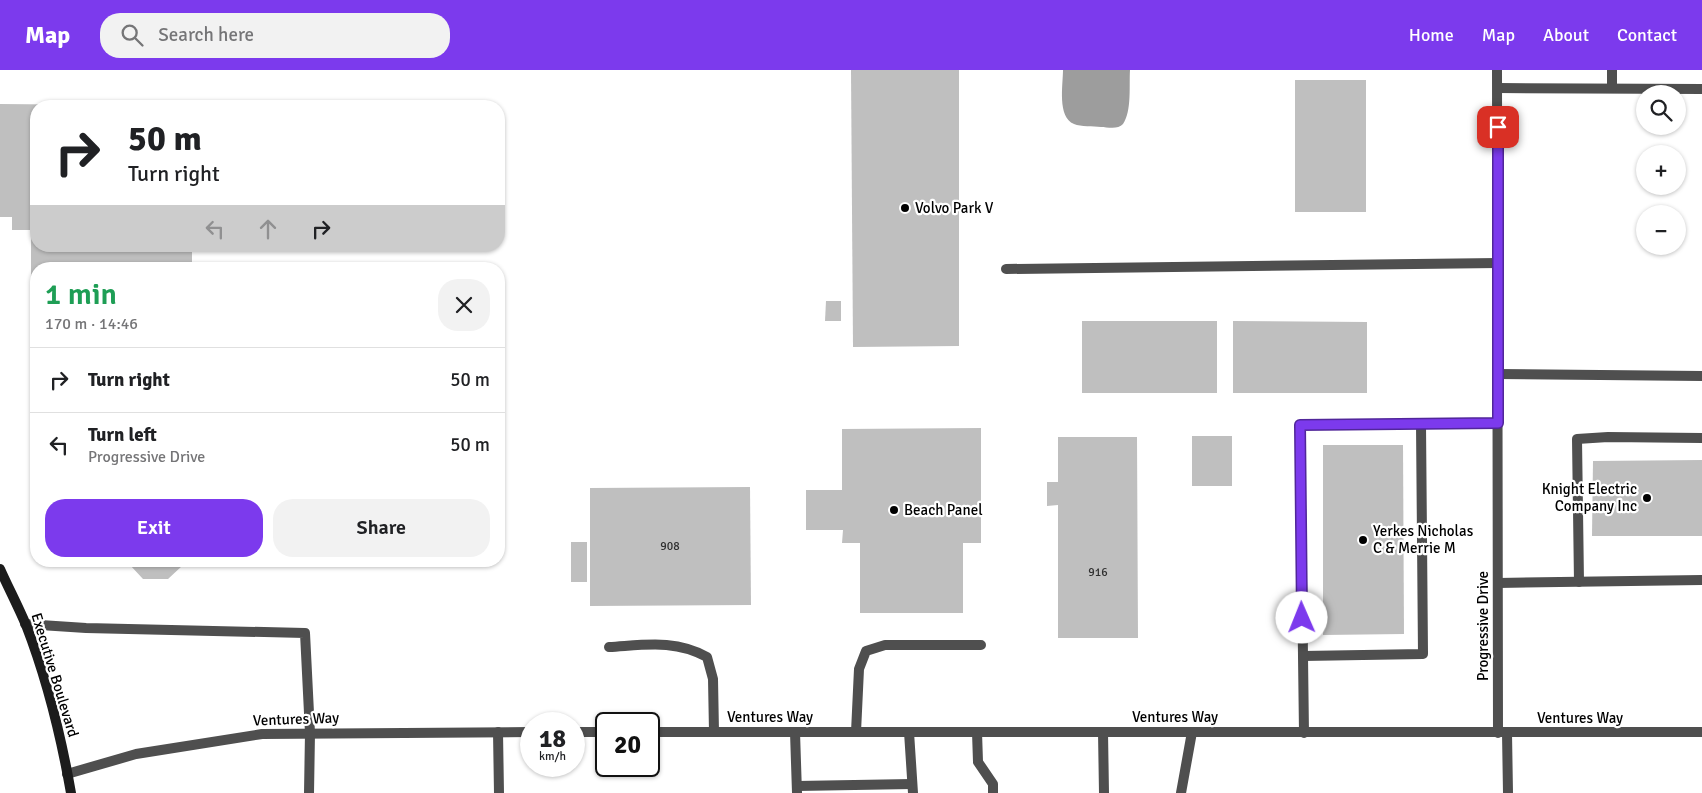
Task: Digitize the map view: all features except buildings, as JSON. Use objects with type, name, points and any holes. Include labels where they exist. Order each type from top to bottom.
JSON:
[{"type":"street","name":"Progressive Drive","points":[[1498,70],[1498,583],[1502,733],[1508,793]]},
{"type":"street","points":[[1612,70],[1612,88]]},
{"type":"street","points":[[1498,88],[1702,88]]},
{"type":"street","points":[[1006,269],[1498,263]]},
{"type":"street","points":[[1498,374],[1702,376]]},
{"type":"street","points":[[1304,732],[1300,425],[1498,423]]},
{"type":"street","points":[[1303,656],[1423,654],[1421,424]]},
{"type":"street","points":[[1579,582],[1577,439],[1608,437],[1702,438]]},
{"type":"street","name":"Executive Boulevard","points":[[0,569],[25,624],[46,688],[71,793]]},
{"type":"street","points":[[1498,583],[1702,580]]},
{"type":"street","points":[[25,624],[86,628],[306,633],[310,733],[309,793]]},
{"type":"street","points":[[609,647],[674,644],[693,649],[707,657],[713,679],[714,732]]},
{"type":"street","points":[[856,732],[859,669],[866,651],[885,645],[981,645]]},
{"type":"street","points":[[498,732],[499,793]]},
{"type":"street","name":"Ventures Way","points":[[67,774],[136,754],[196,742],[262,734],[520,732]]},
{"type":"street","name":"Ventures Way","points":[[660,732],[1702,732]]},
{"type":"street","points":[[795,732],[797,789],[913,789],[909,732]]},
{"type":"street","points":[[977,732],[978,762],[993,784],[993,793]]},
{"type":"street","points":[[1103,732],[1104,793]]},
{"type":"street","points":[[1181,793],[1192,732]]},
{"type":"shaded area","points":[[1063,70],[1130,70],[1129,105],[1123,124],[1112,128],[1084,126],[1074,124],[1069,120],[1065,115],[1062,100]]},
{"type":"place","name":"Volvo Park V","points":[[905,208]]},
{"type":"place","name":"Knight Electric Company Inc","points":[[1647,498]]},
{"type":"place","name":"Beach Panel","points":[[894,510]]},
{"type":"place","name":"Yerkes Nicholas C & Merrie M","points":[[1363,540]]},
{"type":"route","points":[[1302,618],[1300,425],[1498,423],[1498,127]]}]
